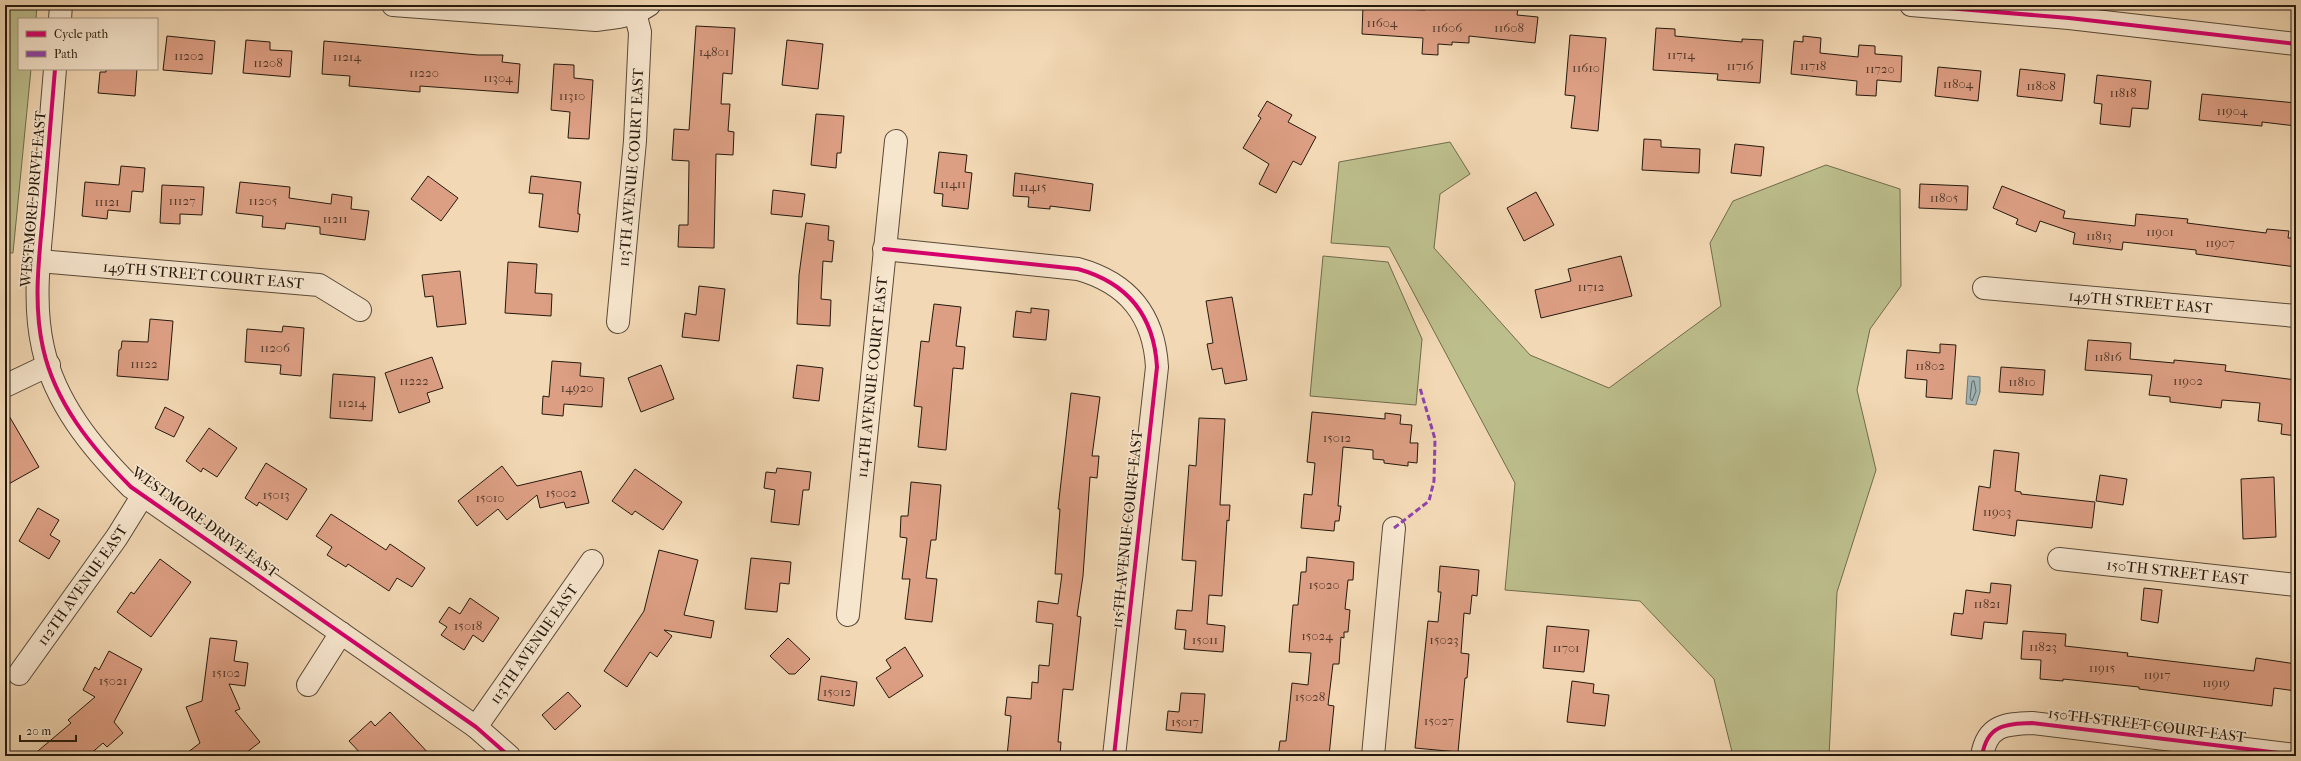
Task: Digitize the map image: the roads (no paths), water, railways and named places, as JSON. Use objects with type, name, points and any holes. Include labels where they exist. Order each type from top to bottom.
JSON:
[{"type":"street","points":[[60,18],[61,5]]},
{"type":"street","points":[[393,5],[482,9],[596,20],[616,18],[642,9]]},
{"type":"street","points":[[1911,5],[2070,11],[2296,44]]},
{"type":"street","name":"113TH AVENUE COURT EAST","points":[[618,322],[635,141],[642,9]]},
{"type":"street","name":"WESTMORE DRIVE EAST","points":[[56,70],[37,295],[43,348],[49,365],[62,398],[90,443],[112,468],[143,495],[476,727],[509,756]]},
{"type":"street","name":"114TH AVENUE COURT EAST","points":[[848,614],[896,141]]},
{"type":"street","name":"115TH AVENUE COURT EAST","points":[[884,249],[1078,269],[1108,280],[1121,289],[1139,308],[1153,335],[1157,367],[1114,756]]},
{"type":"street","name":"149TH STREET COURT EAST","points":[[39,260],[319,285],[360,310]]},
{"type":"street","name":"149TH STREET EAST","points":[[1984,288],[2296,316]]},
{"type":"street","points":[[5,386],[49,365]]},
{"type":"street","name":"112TH AVENUE EAST","points":[[19,674],[118,536],[143,495]]},
{"type":"street","points":[[1374,756],[1394,528]]},
{"type":"street","name":"150TH STREET EAST","points":[[2059,559],[2296,585]]},
{"type":"street","name":"113TH AVENUE EAST","points":[[476,727],[592,561]]},
{"type":"street","points":[[308,685],[341,632]]},
{"type":"street","name":"150TH STREET COURT EAST","points":[[1982,756],[1987,740],[1995,729],[2015,724],[2032,724],[2296,755]]},
{"type":"water","points":[[1968,376],[1980,377],[1980,392],[1976,405],[1966,404]]}]
